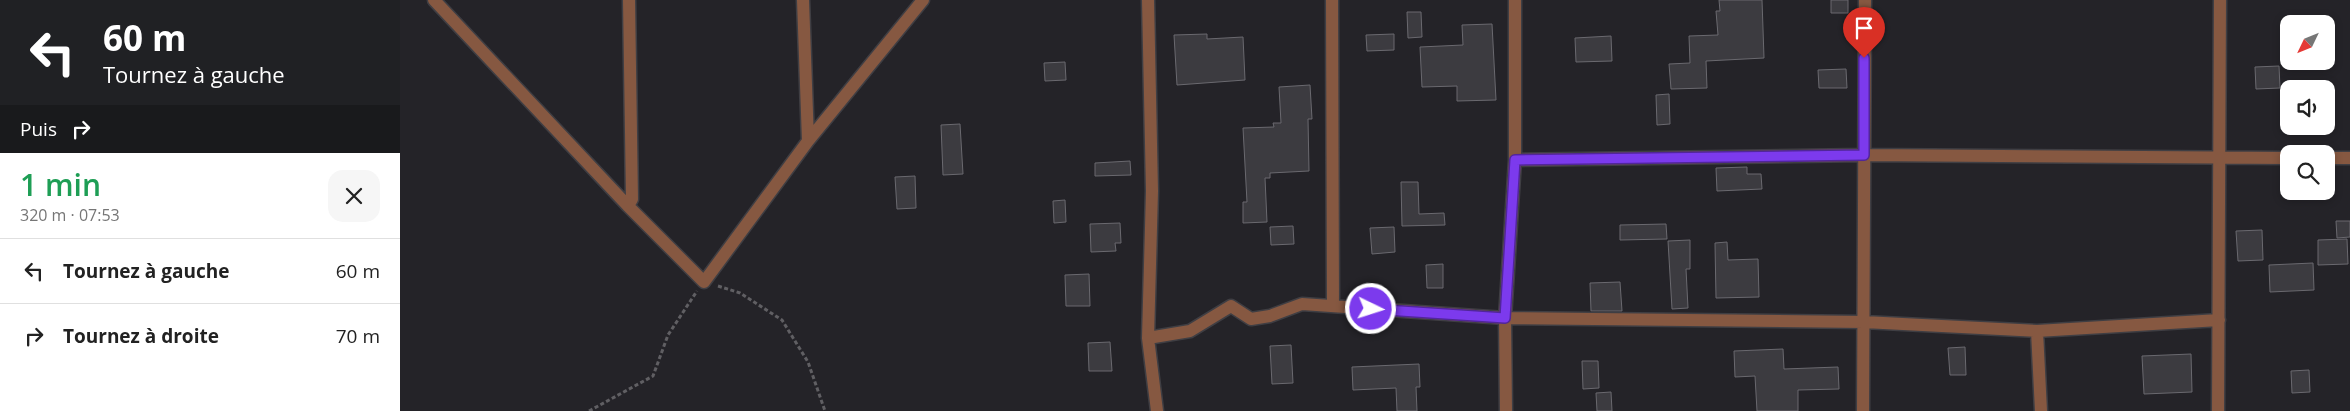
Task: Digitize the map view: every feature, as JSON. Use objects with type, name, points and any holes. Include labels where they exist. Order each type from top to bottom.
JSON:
[{"type":"street","points":[[434,0],[628,206],[704,282],[808,141],[923,0]]},
{"type":"street","points":[[628,206],[632,198],[629,0]]},
{"type":"street","points":[[803,0],[808,141]]},
{"type":"street","points":[[1148,0],[1152,191],[1148,338],[1157,411]]},
{"type":"street","points":[[1332,0],[1333,306]]},
{"type":"street","points":[[1506,411],[1505,318],[1515,160],[1516,0]]},
{"type":"street","points":[[1863,411],[1865,0]]},
{"type":"street","points":[[2218,411],[2220,0]]},
{"type":"street","points":[[1515,160],[1864,155],[2280,158]]},
{"type":"street","points":[[2335,158],[2350,158]]},
{"type":"street","points":[[1148,338],[1190,331],[1231,306],[1251,319],[1270,316],[1302,304],[1505,318],[1864,322],[2037,331],[2219,320]]},
{"type":"street","points":[[2037,331],[2041,411]]},
{"type":"path","points":[[589,411],[653,376],[668,335],[704,282],[740,294],[782,320],[808,362],[825,411]]},
{"type":"building","points":[[1719,0],[1762,0],[1764,58],[1706,61],[1707,88],[1671,89],[1669,64],[1690,63],[1689,36],[1718,35],[1716,11],[1720,11]]},
{"type":"building","points":[[1831,0],[1848,0],[1848,13],[1831,13]]},
{"type":"building","points":[[1407,12],[1421,12],[1422,37],[1408,38]]},
{"type":"building","points":[[1492,24],[1496,100],[1457,101],[1457,86],[1422,87],[1420,47],[1463,45],[1462,25]]},
{"type":"building","points":[[1207,34],[1207,39],[1243,37],[1245,80],[1177,85],[1174,35]]},
{"type":"building","points":[[1394,34],[1394,50],[1367,51],[1366,35]]},
{"type":"building","points":[[1611,36],[1612,61],[1576,62],[1575,38]]},
{"type":"building","points":[[1065,62],[1066,80],[1045,81],[1044,63]]},
{"type":"building","points":[[2279,66],[2280,88],[2256,89],[2255,67]]},
{"type":"building","points":[[1846,69],[1847,88],[1819,88],[1818,70]]},
{"type":"building","points":[[1310,85],[1312,119],[1308,119],[1309,171],[1270,173],[1270,178],[1265,178],[1267,222],[1243,223],[1243,202],[1247,202],[1243,128],[1274,127],[1273,123],[1281,123],[1279,87]]},
{"type":"building","points":[[1669,94],[1670,124],[1657,125],[1656,95]]},
{"type":"building","points":[[960,124],[963,174],[943,175],[941,125]]},
{"type":"building","points":[[1130,161],[1131,175],[1095,176],[1095,163]]},
{"type":"building","points":[[1747,167],[1747,174],[1761,174],[1762,189],[1717,191],[1716,168]]},
{"type":"building","points":[[915,176],[916,208],[897,209],[895,177]]},
{"type":"building","points":[[1401,182],[1418,182],[1419,214],[1444,213],[1445,225],[1402,226]]},
{"type":"building","points":[[1065,200],[1066,222],[1054,223],[1053,201]]},
{"type":"building","points":[[2336,221],[2350,221],[2350,237],[2337,238]]},
{"type":"building","points":[[1120,223],[1121,243],[1115,243],[1116,251],[1091,252],[1090,224]]},
{"type":"building","points":[[1666,224],[1667,239],[1620,240],[1620,225]]},
{"type":"building","points":[[1293,226],[1294,244],[1271,245],[1270,227]]},
{"type":"building","points":[[1394,227],[1395,252],[1372,254],[1370,228]]},
{"type":"building","points":[[2262,230],[2263,260],[2238,261],[2236,231]]},
{"type":"building","points":[[2347,239],[2348,264],[2318,265],[2318,240]]},
{"type":"building","points":[[1690,240],[1690,269],[1686,269],[1688,308],[1672,309],[1668,241]]},
{"type":"building","points":[[1727,242],[1728,260],[1758,259],[1759,297],[1716,298],[1715,243]]},
{"type":"building","points":[[2313,263],[2314,290],[2270,292],[2269,265]]},
{"type":"building","points":[[1443,264],[1443,288],[1427,288],[1426,265]]},
{"type":"building","points":[[1089,274],[1090,306],[1066,306],[1065,275]]},
{"type":"building","points":[[1620,282],[1622,311],[1591,311],[1590,283]]},
{"type":"building","points":[[1110,342],[1112,371],[1089,371],[1088,343]]},
{"type":"building","points":[[1291,345],[1293,383],[1272,384],[1270,346]]},
{"type":"building","points":[[1965,347],[1966,375],[1950,375],[1948,348]]},
{"type":"building","points":[[1783,349],[1784,369],[1838,367],[1839,389],[1798,390],[1798,411],[1757,411],[1755,376],[1735,377],[1734,351]]},
{"type":"building","points":[[2191,354],[2192,392],[2144,394],[2142,356]]},
{"type":"building","points":[[1582,361],[1598,361],[1599,388],[1583,389]]},
{"type":"building","points":[[1419,364],[1420,387],[1416,387],[1417,411],[1397,411],[1396,388],[1353,390],[1352,367]]},
{"type":"building","points":[[2309,370],[2310,392],[2292,393],[2291,371]]},
{"type":"building","points":[[1611,392],[1612,411],[1597,411],[1596,393]]},
{"type":"route","points":[[1371,309],[1505,318],[1515,160],[1864,155],[1864,58]]}]
